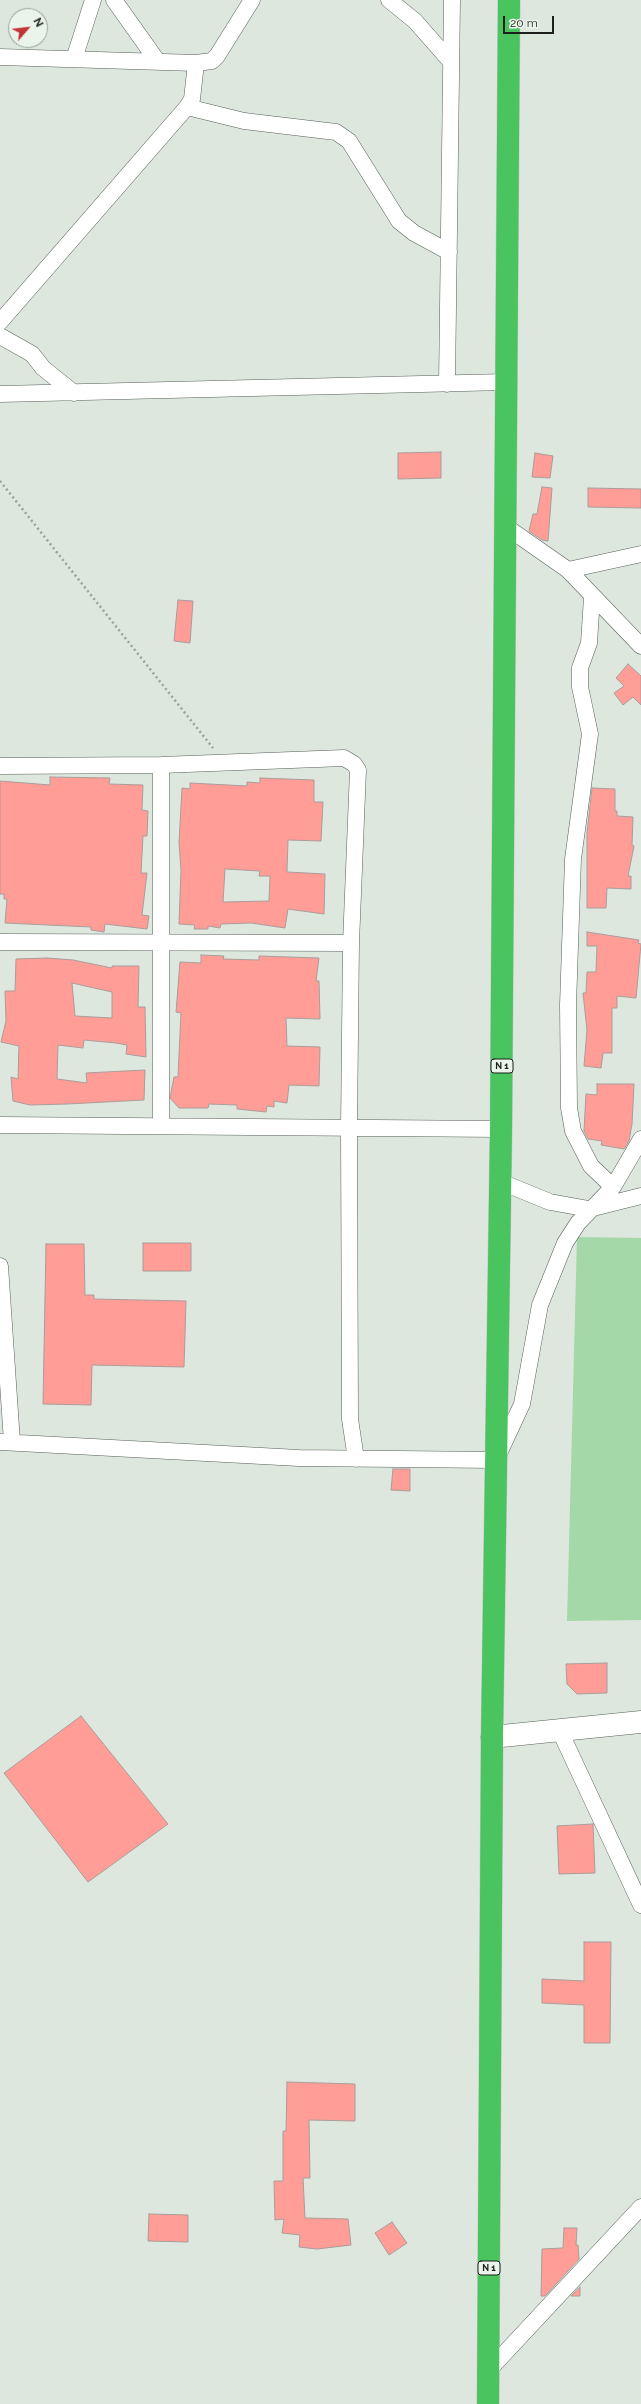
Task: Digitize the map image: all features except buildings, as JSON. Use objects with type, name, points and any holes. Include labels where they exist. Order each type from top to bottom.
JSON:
[{"type":"highway","name":"N 1","points":[[488,2404],[492,1737],[501,1182],[509,0]]},
{"type":"main road","points":[[492,1737],[559,1729],[641,1722]]},
{"type":"street","points":[[74,59],[92,0]]},
{"type":"street","points":[[114,0],[158,62]]},
{"type":"street","points":[[0,57],[196,63],[212,60],[217,56],[252,0]]},
{"type":"street","points":[[389,0],[415,21],[452,62]]},
{"type":"street","points":[[447,384],[452,0]]},
{"type":"street","points":[[0,322],[186,107],[192,99],[196,63]]},
{"type":"street","points":[[186,107],[244,121],[336,132],[349,141],[399,221],[414,233],[449,252]]},
{"type":"street","points":[[0,336],[32,354],[43,368],[74,393]]},
{"type":"street","points":[[0,394],[506,382]]},
{"type":"street","points":[[505,526],[568,570],[592,597],[641,646]]},
{"type":"street","points":[[568,570],[641,554]]},
{"type":"street","points":[[592,597],[589,642],[580,668],[580,687],[590,734],[573,858],[568,1005],[569,1108],[573,1131],[592,1166],[613,1187]]},
{"type":"street","points":[[0,766],[161,765],[344,758],[354,764],[358,770],[351,943],[349,1128],[350,1419],[356,1459]]},
{"type":"street","points":[[161,765],[161,1126]]},
{"type":"street","points":[[0,942],[351,943]]},
{"type":"street","points":[[0,1125],[501,1129]]},
{"type":"street","points":[[0,1266],[6,1442],[299,1458],[496,1460],[522,1404],[540,1305],[565,1243],[589,1209],[613,1187],[641,1139]]},
{"type":"street","points":[[501,1182],[550,1202],[589,1209],[641,1196]]},
{"type":"street","points":[[559,1729],[641,1905]]},
{"type":"street","points":[[488,2371],[641,2207]]},
{"type":"path","points":[[0,481],[224,762]]},
{"type":"green space","points":[[577,1237],[641,1238],[641,1620],[567,1621]]}]
